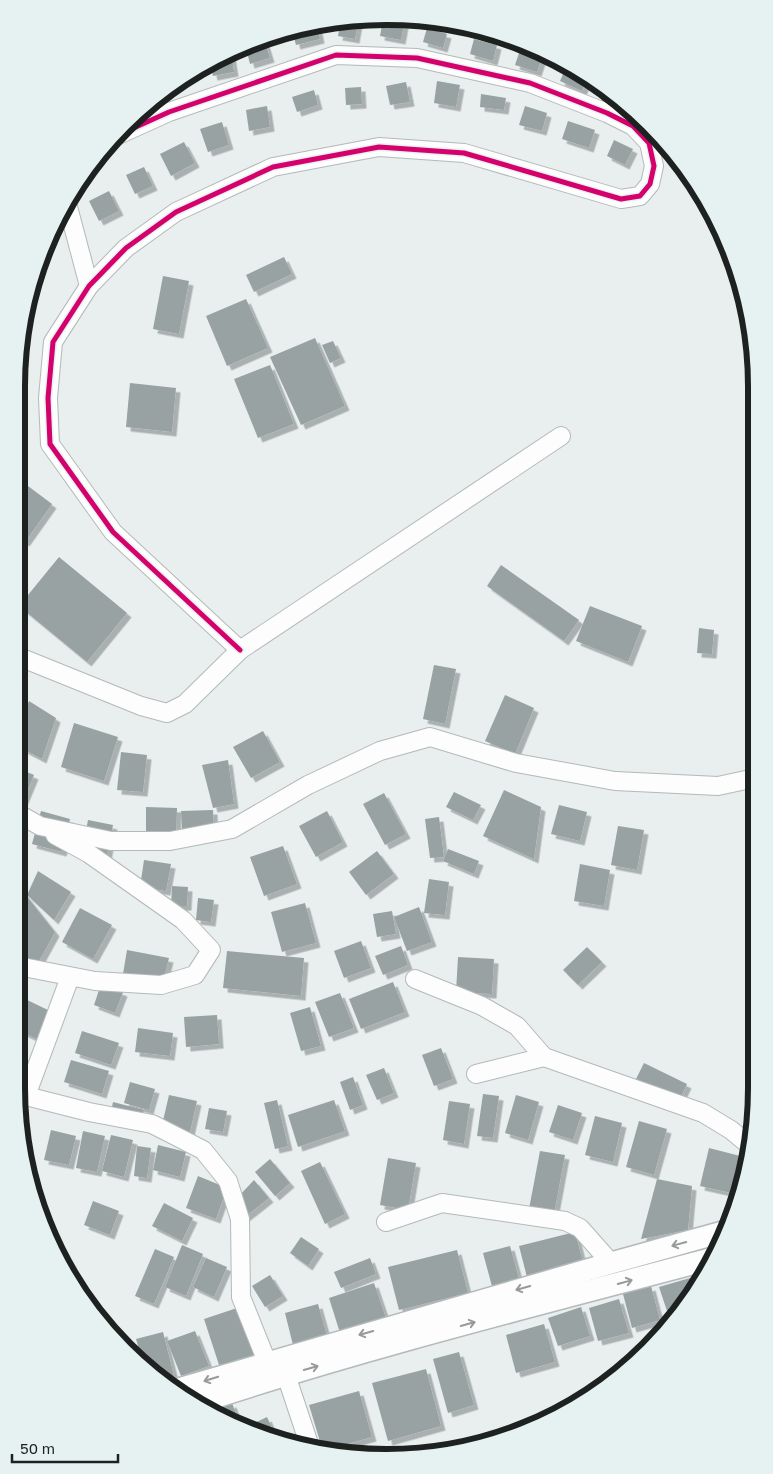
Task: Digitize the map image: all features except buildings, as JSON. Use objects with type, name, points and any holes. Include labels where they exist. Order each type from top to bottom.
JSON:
[{"type":"street","points":[[135,128],[169,112],[336,55],[417,58],[530,83],[607,113],[633,126],[649,143],[654,166],[650,184],[640,196],[621,199],[464,153],[379,148],[273,167],[176,212],[126,248],[89,286],[53,342],[48,398],[50,444],[113,532],[240,650]]},
{"type":"street","points":[[70,213],[89,286]]},
{"type":"street","points":[[25,659],[142,706],[167,713],[185,704],[240,650],[561,436]]},
{"type":"street","points":[[40,826],[111,841],[170,840],[232,829],[308,785],[380,751],[430,737],[516,763],[616,781],[718,786],[748,780]]},
{"type":"street","points":[[25,818],[88,853],[183,920],[210,950],[195,975],[161,985],[95,981],[25,967]]},
{"type":"street","points":[[25,1087],[70,977]]},
{"type":"street","points":[[415,979],[482,1006],[517,1026],[544,1057],[703,1113],[731,1130],[744,1141]]},
{"type":"street","points":[[476,1074],[544,1057]]},
{"type":"street","points":[[25,1095],[89,1112],[152,1124],[203,1150],[228,1181],[240,1219],[241,1297],[267,1362]]},
{"type":"street","points":[[386,1222],[442,1203],[565,1221],[580,1228],[611,1263]]},
{"type":"street","points":[[185,1387],[611,1263],[716,1235]]},
{"type":"street","points":[[205,1401],[286,1375],[516,1310],[704,1261]]},
{"type":"street","points":[[286,1375],[308,1440]]},
{"type":"cycle path","points":[[135,128],[169,112],[336,55],[417,58],[530,83],[607,113],[633,126],[649,143],[654,166],[650,184],[640,196],[621,199],[464,153],[379,147],[273,167],[176,212],[126,248],[89,286],[53,342],[48,398],[50,444],[113,532],[240,650]]}]
